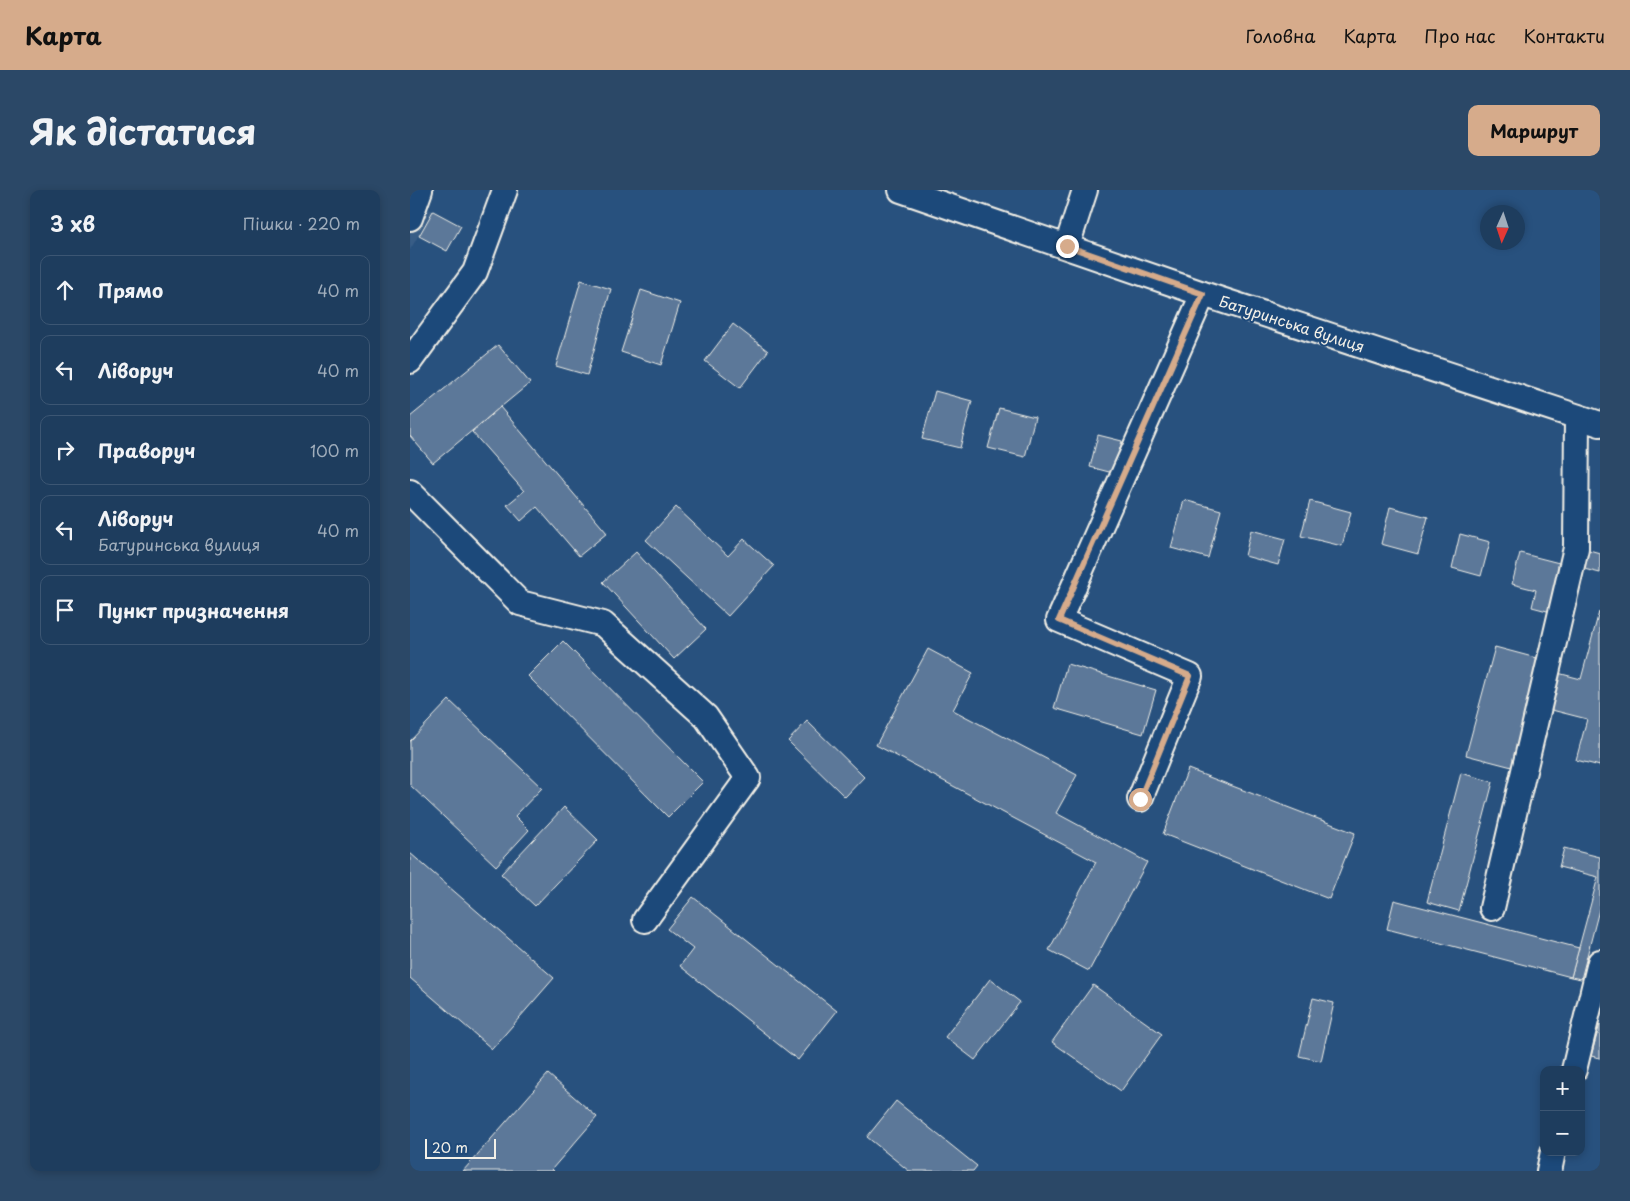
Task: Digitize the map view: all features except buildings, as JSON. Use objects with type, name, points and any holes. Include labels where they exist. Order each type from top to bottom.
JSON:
[{"type":"street","points":[[410,218],[420,190]]},
{"type":"street","points":[[410,361],[474,272],[505,190]]},
{"type":"street","name":"Батуринська вулиця","points":[[901,190],[1203,294],[1600,424]]},
{"type":"street","points":[[1067,246],[1085,190]]},
{"type":"street","points":[[1140,799],[1190,676],[1059,620],[1203,294]]},
{"type":"street","points":[[1492,908],[1576,548],[1578,417]]},
{"type":"street","points":[[410,492],[520,603],[603,624],[706,717],[748,778],[645,920]]},
{"type":"street","points":[[1575,1066],[1600,962]]},
{"type":"street","points":[[1548,1171],[1552,1156]]},
{"type":"shaded area","points":[[410,199],[433,211],[410,250]]},
{"type":"route","points":[[1067,246],[1203,294],[1059,620],[1190,676],[1140,799]]}]
